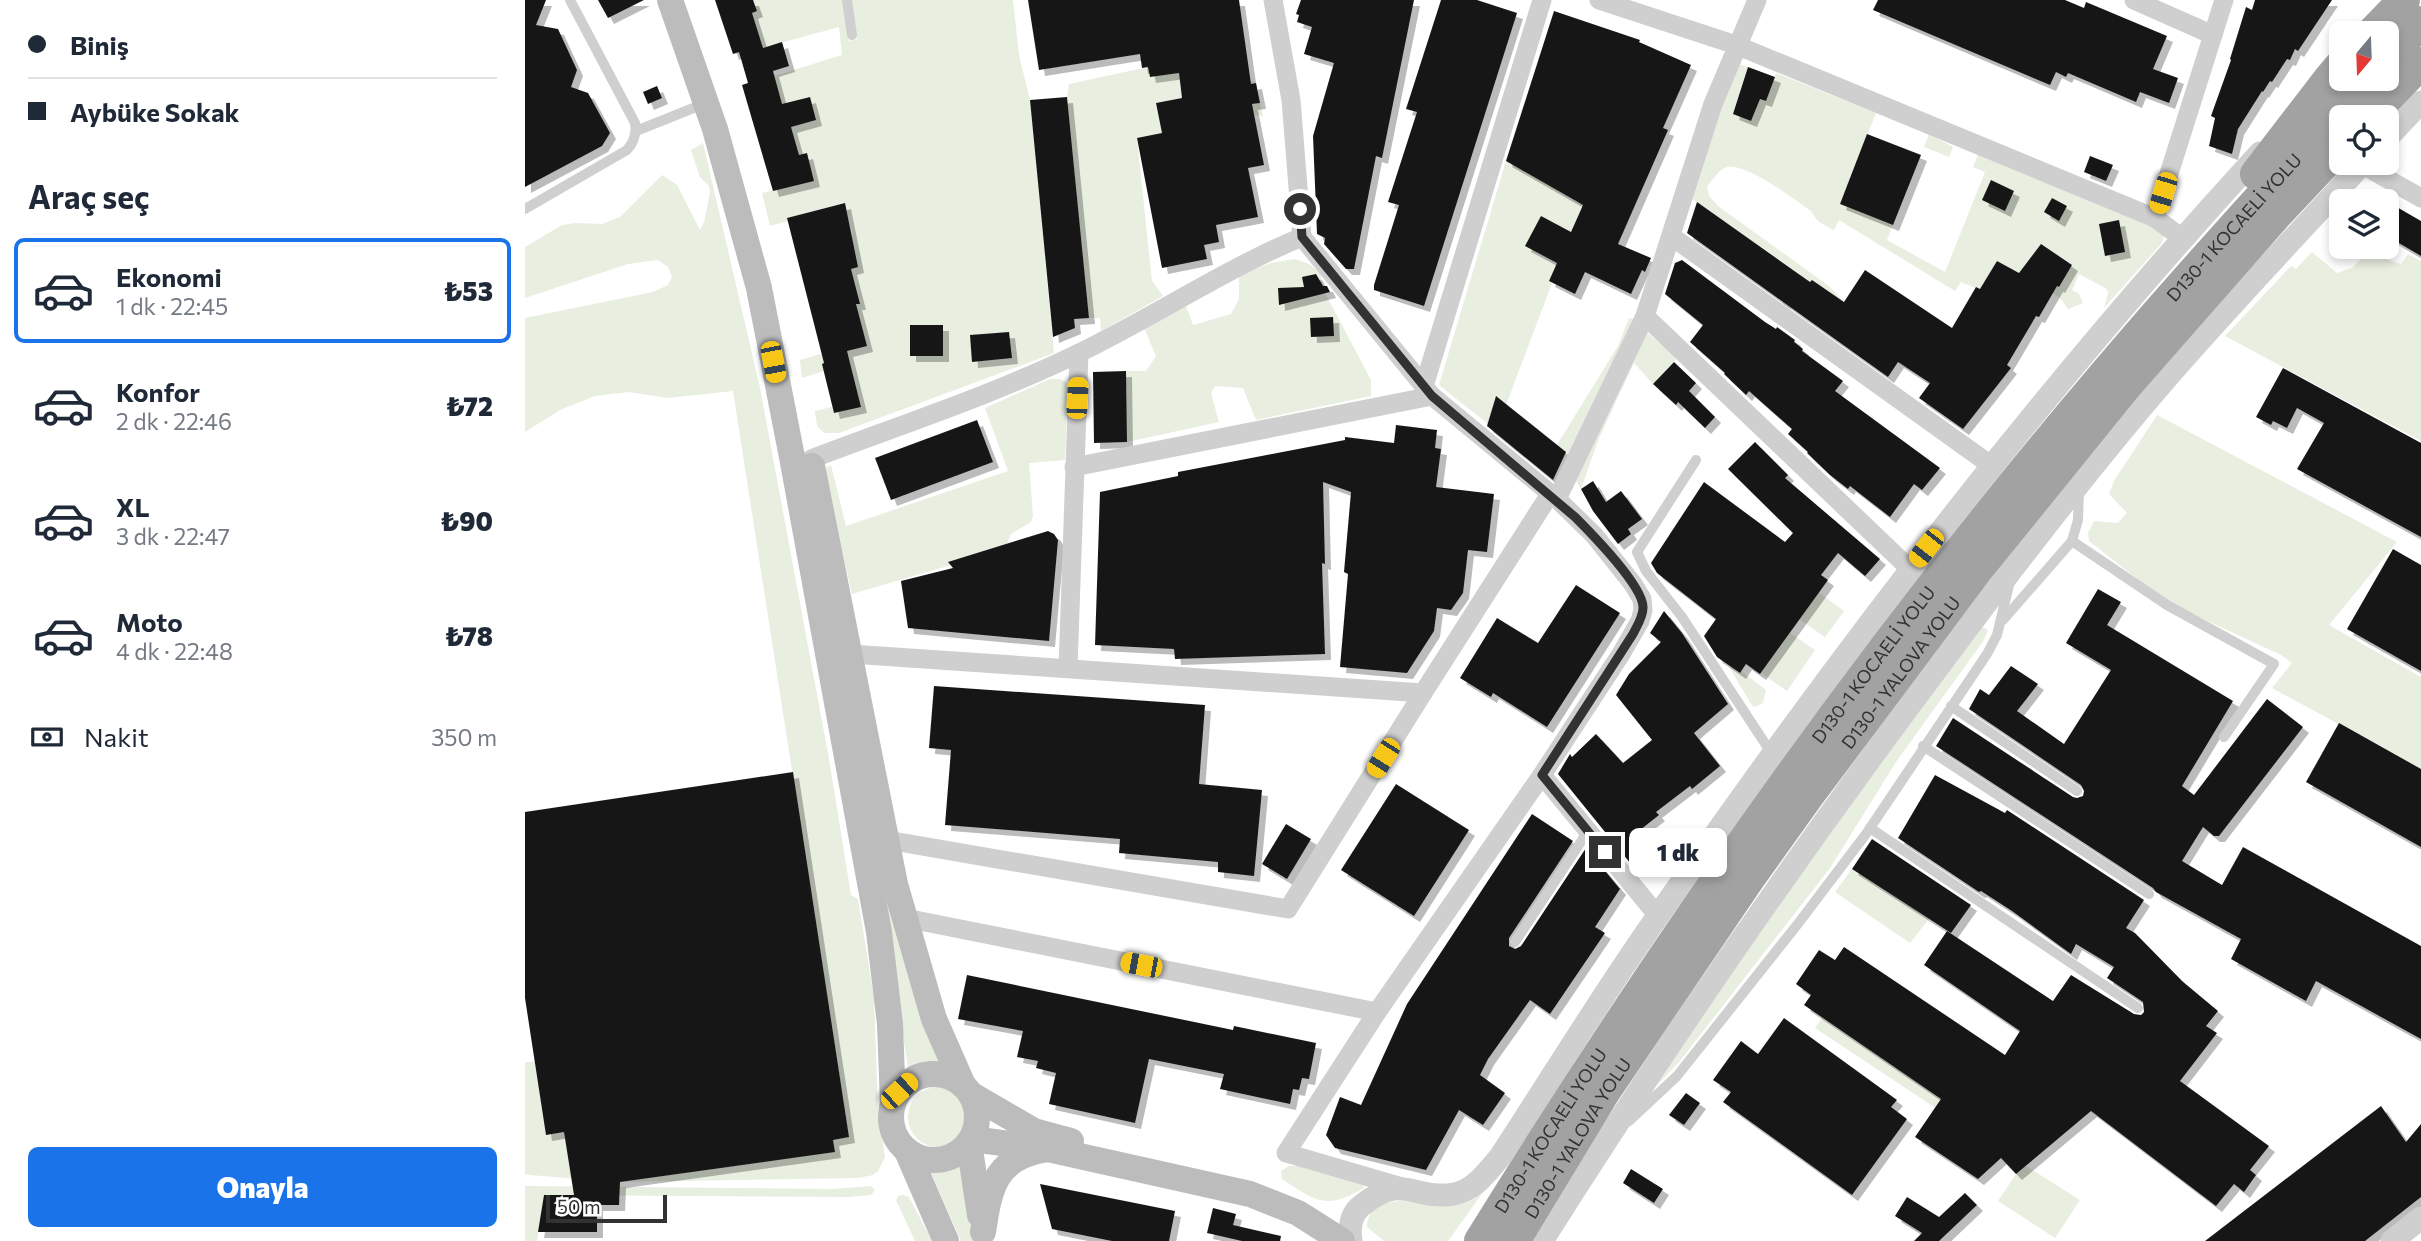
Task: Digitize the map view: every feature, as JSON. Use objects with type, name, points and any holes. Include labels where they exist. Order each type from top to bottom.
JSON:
[{"type":"highway","points":[[2384,21],[2404,0]]},
{"type":"highway","points":[[2399,46],[2421,22]]},
{"type":"highway","points":[[2381,105],[2421,63]]},
{"type":"highway","points":[[2392,105],[2421,78]]},
{"type":"highway","points":[[2103,375],[2329,80]]},
{"type":"highway","name":"D130-1 KOCAELİ YOLU","points":[[1489,1238],[1656,970],[1873,665],[2021,475],[2103,375],[2255,202],[2358,91]]},
{"type":"highway","name":"D130-1 YALOVA YOLU","points":[[1489,1238],[1605,1091],[1808,796],[1986,559],[2126,387],[2277,214],[2329,174]]},
{"type":"main road","points":[[670,0],[715,129],[759,288],[879,932],[890,1024],[893,1129],[898,1141],[907,1151],[919,1158],[947,1159],[959,1153],[976,1132],[977,1107],[934,1019],[905,918],[767,257],[730,124],[687,0]]},
{"type":"main road","points":[[893,1103],[899,1091],[910,1081],[923,1075],[937,1073],[951,1077],[1019,1124],[1049,1136],[1251,1181],[1304,1205],[1352,1239]]},
{"type":"main road","points":[[970,1141],[1048,1149],[1250,1194],[1352,1239]]},
{"type":"main road","points":[[970,1141],[984,1237]]},
{"type":"main road","points":[[984,1237],[988,1199],[1000,1174],[1019,1156],[1048,1149]]},
{"type":"main road","points":[[907,1151],[946,1241]]},
{"type":"street","points":[[1273,0],[1291,100],[1302,237],[1428,391],[1594,535],[1642,599],[1643,610],[1627,644],[1542,775],[1377,1012],[1286,1153],[1412,1189],[1453,1194],[1468,1190],[1481,1180],[1500,1157],[1658,916],[1772,754],[1910,569],[1991,466],[2182,238],[2329,79]]},
{"type":"street","points":[[1428,391],[1542,0]]},
{"type":"street","points":[[1599,0],[1736,45],[2155,218],[2182,238]]},
{"type":"street","points":[[887,840],[1288,909],[1423,694],[1553,497],[1645,316],[1713,104],[1757,0]]},
{"type":"street","points":[[2134,0],[2213,35]]},
{"type":"street","points":[[2155,218],[2224,0]]},
{"type":"street","points":[[2399,125],[2421,102]]},
{"type":"street","points":[[1542,1241],[1731,952],[1881,742],[2079,485],[2337,175]]},
{"type":"street","points":[[2382,175],[2421,198]]},
{"type":"street","points":[[1671,236],[1991,466]]},
{"type":"street","points":[[811,459],[1079,353],[1260,255],[1302,237]]},
{"type":"street","points":[[1645,316],[1910,569]]},
{"type":"street","points":[[1068,668],[1079,353]]},
{"type":"street","points":[[1075,467],[1428,391]]},
{"type":"street","points":[[851,654],[1423,694]]},
{"type":"street","points":[[1542,775],[1658,916]]},
{"type":"street","points":[[905,918],[1377,1012]]},
{"type":"street","points":[[1352,1239],[1356,1211],[1374,1196],[1385,1190],[1412,1189]]},
{"type":"street","points":[[2392,1241],[2421,1218]]},
{"type":"lane","points":[[525,209],[627,150],[636,131],[635,123],[570,0]]},
{"type":"lane","points":[[847,0],[852,35]]},
{"type":"lane","points":[[636,131],[706,103]]},
{"type":"lane","points":[[1696,460],[1637,552],[1646,570],[1702,646],[1772,754]]},
{"type":"lane","points":[[2000,622],[2072,541],[2078,520],[2079,485]]},
{"type":"lane","points":[[2072,541],[2167,605],[2274,664],[2224,737]]},
{"type":"lane","points":[[1601,1148],[1677,1076],[1870,828],[1987,654],[2000,622],[2013,568]]},
{"type":"lane","points":[[1951,706],[2077,791]]},
{"type":"lane","points":[[1923,746],[2149,894]]},
{"type":"lane","points":[[1870,828],[2138,1008]]},
{"type":"lane","points":[[1515,942],[1588,831]]},
{"type":"shaded area","points":[[753,0],[843,0],[849,41],[857,39],[851,0],[1013,0],[1019,55],[1030,100],[1054,353],[839,433],[824,433],[817,426],[815,411],[832,407],[834,413],[861,406],[849,358],[822,364],[824,371],[802,378],[800,360],[867,346],[856,304],[859,304],[851,269],[858,267],[850,236],[853,235],[844,203],[787,218],[788,221],[770,226],[762,193],[814,180],[807,153],[765,164],[764,160],[798,151],[791,127],[816,120],[809,97],[751,112],[748,107],[780,98],[774,76],[842,55],[839,27],[733,54],[762,45],[754,20],[724,23],[757,11]]},
{"type":"shaded area","points":[[1735,63],[1748,67],[1740,91],[1766,101],[1776,73],[1876,113],[1840,204],[1893,225],[1887,240],[1945,272],[1985,172],[1973,167],[1978,155],[2153,227],[2164,235],[2162,243],[2104,308],[2107,289],[2079,274],[2072,290],[2079,294],[2083,303],[2068,309],[2061,299],[2048,290],[2053,283],[2059,287],[2072,265],[2041,245],[2032,256],[2030,280],[1997,261],[1983,285],[1983,291],[1961,282],[1955,291],[1839,220],[1834,230],[1823,224],[1811,211],[1758,176],[1736,167],[1724,168],[1707,186],[1709,196],[1718,206],[1829,286],[1844,302],[1812,280],[1789,311],[1782,303],[1801,275],[1691,198]]},
{"type":"shaded area","points":[[1148,67],[1150,77],[1179,73],[1181,90],[1251,81],[1256,83],[1156,103],[1160,122],[1260,103],[1263,116],[1254,115],[1137,139],[1152,281],[1163,296],[1101,331],[1100,318],[1089,318],[1067,97],[1069,84]]},
{"type":"shaded area","points":[[1929,134],[1953,147],[1949,157],[1924,147]]},
{"type":"shaded area","points":[[703,143],[760,388],[829,759],[851,895],[858,899],[874,998],[878,1111],[885,1157],[873,1175],[858,1178],[620,1182],[835,1152],[833,1140],[849,1137],[733,391],[668,398],[629,392],[595,396],[560,410],[525,432],[525,318],[653,292],[668,285],[672,277],[668,267],[658,260],[628,264],[525,298],[525,247],[562,225],[602,224],[620,217],[662,175],[677,185],[700,230],[710,193],[709,186],[700,177],[691,150]]},
{"type":"shaded area","points":[[1506,161],[1579,203],[1584,202],[1549,281],[1552,283],[1506,405],[1495,397],[1488,424],[1439,385]]},
{"type":"shaded area","points":[[2312,252],[2337,273],[2352,268],[2361,259],[2386,259],[2401,264],[2408,254],[2421,261],[2421,441],[2225,336],[2291,266],[2296,269]]},
{"type":"shaded area","points":[[1295,259],[1309,264],[1320,273],[1325,293],[1371,380],[1371,396],[1256,420],[1243,388],[1215,386],[1211,393],[1219,422],[1127,442],[1126,371],[1146,371],[1156,356],[1144,328],[1186,306],[1193,325],[1231,314],[1239,299],[1239,275],[1271,263]]},
{"type":"shaded area","points":[[1629,318],[1634,319],[1563,468],[1568,454],[1557,445],[1618,346]]},
{"type":"shaded area","points":[[1646,332],[1677,358],[1653,384],[1634,363],[1599,438],[1581,489],[1575,479]]},
{"type":"shaded area","points":[[1050,379],[1066,382],[1068,390],[1065,460],[1029,463],[1033,516],[1031,522],[1011,534],[1007,544],[949,562],[951,565],[852,594],[824,474],[825,468],[831,465],[846,526],[1008,471],[985,408]]},
{"type":"shaded area","points":[[2157,415],[2397,542],[2329,625],[2421,677],[2421,769],[2272,688],[2292,663],[2281,655],[2158,595],[2089,541],[2088,533],[2094,521],[2118,523],[2127,513],[2109,494],[2114,481]]},
{"type":"shaded area","points":[[1818,592],[1844,611],[1825,637],[1799,619]]},
{"type":"shaded area","points":[[1982,627],[1988,630],[1984,640],[1896,762],[1830,868],[1680,1061],[1644,1099],[1835,825]]},
{"type":"shaded area","points":[[1790,633],[1815,650],[1787,691],[1761,673]]},
{"type":"shaded area","points":[[1728,665],[1739,673],[1741,671],[1766,690],[1763,703],[1754,707],[1751,704]]},
{"type":"shaded area","points":[[863,777],[947,1063],[909,1074]]},
{"type":"shaded area","points":[[1852,869],[1929,919],[1910,943],[1835,892]]},
{"type":"shaded area","points":[[1822,1018],[2012,1148],[2005,1154],[1815,1028]]},
{"type":"shaded area","points":[[525,1062],[535,1062],[546,1135],[564,1132],[620,1182],[525,1174]]},
{"type":"shaded area","points":[[932,1087],[944,1087],[963,1100],[968,1117],[966,1129],[955,1142],[944,1147],[932,1147],[913,1134],[908,1123],[908,1111],[921,1092]]},
{"type":"shaded area","points":[[962,1163],[976,1241],[961,1241],[931,1173],[932,1169]]},
{"type":"shaded area","points":[[1289,1166],[1298,1166],[1363,1185],[1364,1188],[1331,1201],[1313,1198],[1282,1179],[1281,1171]]},
{"type":"shaded area","points":[[2026,1166],[2080,1200],[2055,1238],[1998,1201],[2016,1174]]},
{"type":"shaded area","points":[[525,1186],[833,1189],[871,1186],[875,1190],[871,1195],[849,1197],[544,1195],[537,1241],[525,1241]]},
{"type":"shaded area","points":[[1484,1191],[1448,1241],[1384,1241],[1367,1227],[1370,1215],[1378,1207],[1390,1202],[1459,1204]]},
{"type":"shaded area","points":[[903,1195],[909,1197],[932,1241],[915,1241],[896,1200]]},
{"type":"building","points":[[525,0],[546,0],[536,25],[558,29],[577,70],[571,87],[588,93],[610,133],[602,146],[525,187]]},
{"type":"building","points":[[598,0],[644,0],[608,18]]},
{"type":"building","points":[[715,0],[753,0],[757,11],[752,13],[763,48],[782,42],[789,66],[773,71],[782,104],[810,97],[816,120],[791,127],[799,155],[807,153],[814,181],[773,191],[742,85],[748,83],[739,52],[733,54]]},
{"type":"building","points":[[1028,0],[1239,0],[1251,84],[1256,83],[1260,103],[1252,104],[1264,165],[1248,168],[1258,217],[1216,225],[1219,242],[1204,245],[1207,259],[1162,268],[1137,138],[1162,133],[1156,103],[1182,98],[1179,73],[1150,77],[1148,67],[1142,68],[1140,54],[1039,70]]},
{"type":"building","points":[[1301,0],[1414,0],[1382,158],[1376,156],[1354,269],[1346,269],[1324,244],[1325,238],[1317,234],[1313,136],[1334,63],[1304,54],[1312,27],[1297,22],[1299,15],[1296,14]]},
{"type":"building","points":[[1441,0],[1477,0],[1517,13],[1424,306],[1374,290],[1374,285],[1399,205],[1388,202],[1417,112],[1406,109]]},
{"type":"building","points":[[1878,0],[2065,0],[2084,8],[2086,2],[2167,36],[2153,69],[2178,78],[2169,103],[2140,92],[2136,102],[2068,73],[2066,77],[2056,72],[2050,85],[1873,10]]},
{"type":"building","points":[[2255,0],[2332,0],[2298,51],[2295,49],[2290,60],[2287,59],[2272,82],[2262,91],[2238,129],[2232,154],[2209,146],[2215,118],[2211,116],[2246,7],[2252,10]]},
{"type":"building","points":[[1554,11],[1640,40],[1639,42],[1691,65],[1663,128],[1668,130],[1618,244],[1651,258],[1631,294],[1585,272],[1575,294],[1549,281],[1557,263],[1525,246],[1541,216],[1571,232],[1583,205],[1506,161]]},
{"type":"building","points":[[1748,67],[1775,77],[1766,101],[1760,99],[1751,121],[1733,114]]},
{"type":"building","points":[[657,86],[662,98],[648,104],[643,92]]},
{"type":"building","points":[[1067,97],[1089,318],[1074,319],[1075,328],[1053,337],[1030,100]]},
{"type":"building","points":[[1867,134],[1921,155],[1893,225],[1840,204]]},
{"type":"building","points":[[2090,156],[2113,165],[2106,181],[2084,172]]},
{"type":"building","points":[[1991,180],[2014,191],[2005,211],[1982,200]]},
{"type":"building","points":[[2052,198],[2067,206],[2059,221],[2044,212]]},
{"type":"building","points":[[1697,202],[1810,282],[1812,280],[1844,302],[1865,270],[1952,328],[1976,287],[1980,289],[1997,261],[2019,273],[2041,244],[2072,265],[2039,317],[2036,316],[2007,365],[2011,368],[1963,429],[1919,398],[1930,383],[1898,362],[1888,377],[1687,233]]},
{"type":"building","points":[[845,203],[858,267],[851,269],[860,304],[856,304],[867,346],[847,351],[861,407],[834,413],[787,218]]},
{"type":"building","points":[[2399,208],[2421,221],[2421,256],[2399,243]]},
{"type":"building","points":[[2119,220],[2125,252],[2105,256],[2099,224]]},
{"type":"building","points":[[1682,260],[1765,322],[1795,340],[1802,351],[1843,381],[1835,391],[1940,468],[1922,490],[1914,484],[1890,517],[1850,486],[1848,489],[1830,475],[1788,434],[1792,429],[1749,391],[1746,395],[1690,342],[1703,325],[1665,294],[1675,263]]},
{"type":"building","points":[[1316,274],[1330,292],[1279,305],[1278,288],[1304,287],[1302,277]]},
{"type":"building","points":[[1333,317],[1334,336],[1311,337],[1310,318]]},
{"type":"building","points":[[910,325],[943,325],[943,356],[910,356]]},
{"type":"building","points":[[1009,332],[1012,358],[972,362],[970,335]]},
{"type":"building","points":[[1674,362],[1696,383],[1689,391],[1715,417],[1705,428],[1678,402],[1676,405],[1653,384]]},
{"type":"building","points":[[2283,368],[2421,443],[2421,537],[2297,469],[2324,423],[2297,408],[2287,428],[2273,421],[2271,425],[2256,417]]},
{"type":"building","points":[[1126,371],[1127,442],[1094,443],[1093,372]]},
{"type":"building","points":[[1496,396],[1566,452],[1553,480],[1487,426]]},
{"type":"building","points":[[977,420],[993,462],[891,500],[875,458]]},
{"type":"building","points":[[1396,425],[1437,430],[1435,448],[1441,449],[1436,487],[1494,494],[1487,552],[1468,550],[1463,593],[1451,610],[1437,608],[1434,631],[1407,673],[1340,667],[1348,574],[1344,572],[1351,492],[1323,482],[1325,654],[1175,659],[1174,649],[1095,645],[1100,492],[1178,476],[1178,472],[1345,440],[1345,437],[1394,443]]},
{"type":"building","points":[[1755,442],[1788,475],[1785,478],[1880,559],[1865,576],[1838,553],[1821,575],[1828,580],[1760,674],[1746,664],[1740,673],[1717,657],[1704,636],[1716,619],[1657,573],[1651,563],[1704,482],[1785,542],[1793,533],[1728,469]]},
{"type":"building","points":[[1593,481],[1606,502],[1621,491],[1642,519],[1628,529],[1631,534],[1618,544],[1593,511],[1581,489]]},
{"type":"building","points":[[1048,531],[1058,540],[1049,641],[908,628],[901,581],[953,568],[948,562]]},
{"type":"building","points":[[2393,549],[2421,565],[2421,671],[2347,629]]},
{"type":"building","points":[[1576,585],[1620,613],[1547,727],[1493,693],[1491,697],[1460,678],[1497,618],[1538,643]]},
{"type":"building","points":[[2098,589],[2121,602],[2107,625],[2233,701],[2182,786],[2194,795],[2267,699],[2303,727],[2219,836],[2214,836],[2203,827],[2182,861],[2222,885],[2243,847],[2421,946],[2421,1039],[2316,981],[2306,1001],[2231,959],[2241,939],[2156,892],[1936,746],[1953,718],[2073,797],[2083,796],[2081,785],[1969,709],[1980,689],[1989,695],[2011,666],[2038,684],[2017,711],[2064,744],[2111,670],[2066,643]]},
{"type":"building","points":[[1664,611],[1682,633],[1728,704],[1694,733],[1720,766],[1692,789],[1690,786],[1656,812],[1659,815],[1635,834],[1651,853],[1635,869],[1558,774],[1570,754],[1572,757],[1596,734],[1623,763],[1652,740],[1616,695],[1629,674],[1661,642],[1650,633]]},
{"type":"building","points":[[934,686],[1205,705],[1199,784],[1262,790],[1254,876],[1218,872],[1218,862],[1119,853],[1120,839],[945,825],[951,750],[929,748]]},
{"type":"building","points":[[2339,723],[2421,769],[2421,847],[2306,782]]},
{"type":"building","points":[[793,772],[849,1137],[833,1140],[835,1152],[620,1182],[619,1205],[597,1205],[597,1232],[538,1232],[544,1195],[574,1195],[564,1132],[546,1135],[525,998],[525,812]]},
{"type":"building","points":[[1935,775],[2005,813],[2007,810],[2144,900],[2126,928],[2135,933],[2182,981],[2218,1011],[2206,1026],[2217,1033],[2180,1081],[2269,1146],[2250,1170],[2256,1175],[2244,1192],[2234,1184],[2216,1206],[2091,1111],[2016,1174],[2001,1158],[1978,1179],[1915,1137],[1941,1099],[1804,1005],[1811,995],[1796,984],[1819,950],[1835,960],[1844,947],[2005,1055],[2020,1031],[1924,965],[1947,931],[2053,1001],[2071,975],[2134,1014],[2141,1015],[2144,1012],[2143,1002],[2107,978],[2114,967],[2076,944],[2071,954],[2012,911],[1898,838]]},
{"type":"building","points":[[1396,784],[1469,830],[1414,916],[1341,870]]},
{"type":"building","points":[[1532,814],[1573,841],[1509,938],[1509,946],[1515,949],[1521,946],[1586,848],[1620,889],[1595,927],[1605,933],[1550,1014],[1530,1000],[1488,1059],[1480,1075],[1505,1093],[1483,1125],[1459,1110],[1426,1170],[1335,1148],[1326,1135],[1340,1097],[1361,1105],[1407,1004]]},
{"type":"building","points":[[1286,824],[1311,839],[1287,879],[1262,864]]},
{"type":"building","points":[[1872,839],[1971,905],[1951,933],[1852,869]]},
{"type":"building","points":[[967,975],[1233,1030],[1234,1026],[1316,1043],[1309,1079],[1302,1078],[1299,1090],[1293,1089],[1290,1104],[1220,1089],[1224,1074],[1149,1059],[1135,1123],[1049,1104],[1056,1073],[1036,1068],[1038,1061],[1017,1057],[1023,1031],[958,1019]]},
{"type":"building","points":[[1784,1018],[1897,1100],[1891,1107],[1907,1119],[1852,1195],[1723,1102],[1731,1092],[1713,1080],[1741,1041],[1758,1054]]},
{"type":"building","points":[[1686,1093],[1700,1103],[1684,1125],[1669,1115]]},
{"type":"building","points":[[2381,1106],[2406,1142],[2421,1124],[2421,1197],[2365,1241],[2205,1241]]},
{"type":"building","points":[[1631,1169],[1663,1189],[1654,1203],[1623,1183]]},
{"type":"building","points":[[1040,1184],[1175,1211],[1169,1241],[1112,1241],[1052,1229]]},
{"type":"building","points":[[1965,1193],[1977,1205],[1939,1241],[1914,1241],[1922,1233],[1895,1216],[1907,1197],[1939,1217]]},
{"type":"building","points":[[1213,1208],[1236,1214],[1233,1225],[1281,1236],[1280,1241],[1242,1241],[1207,1233]]},
{"type":"route","points":[[1300,209],[1302,237],[1432,396],[1557,499],[1594,535],[1642,599],[1643,610],[1633,634],[1542,775],[1605,852]]}]
